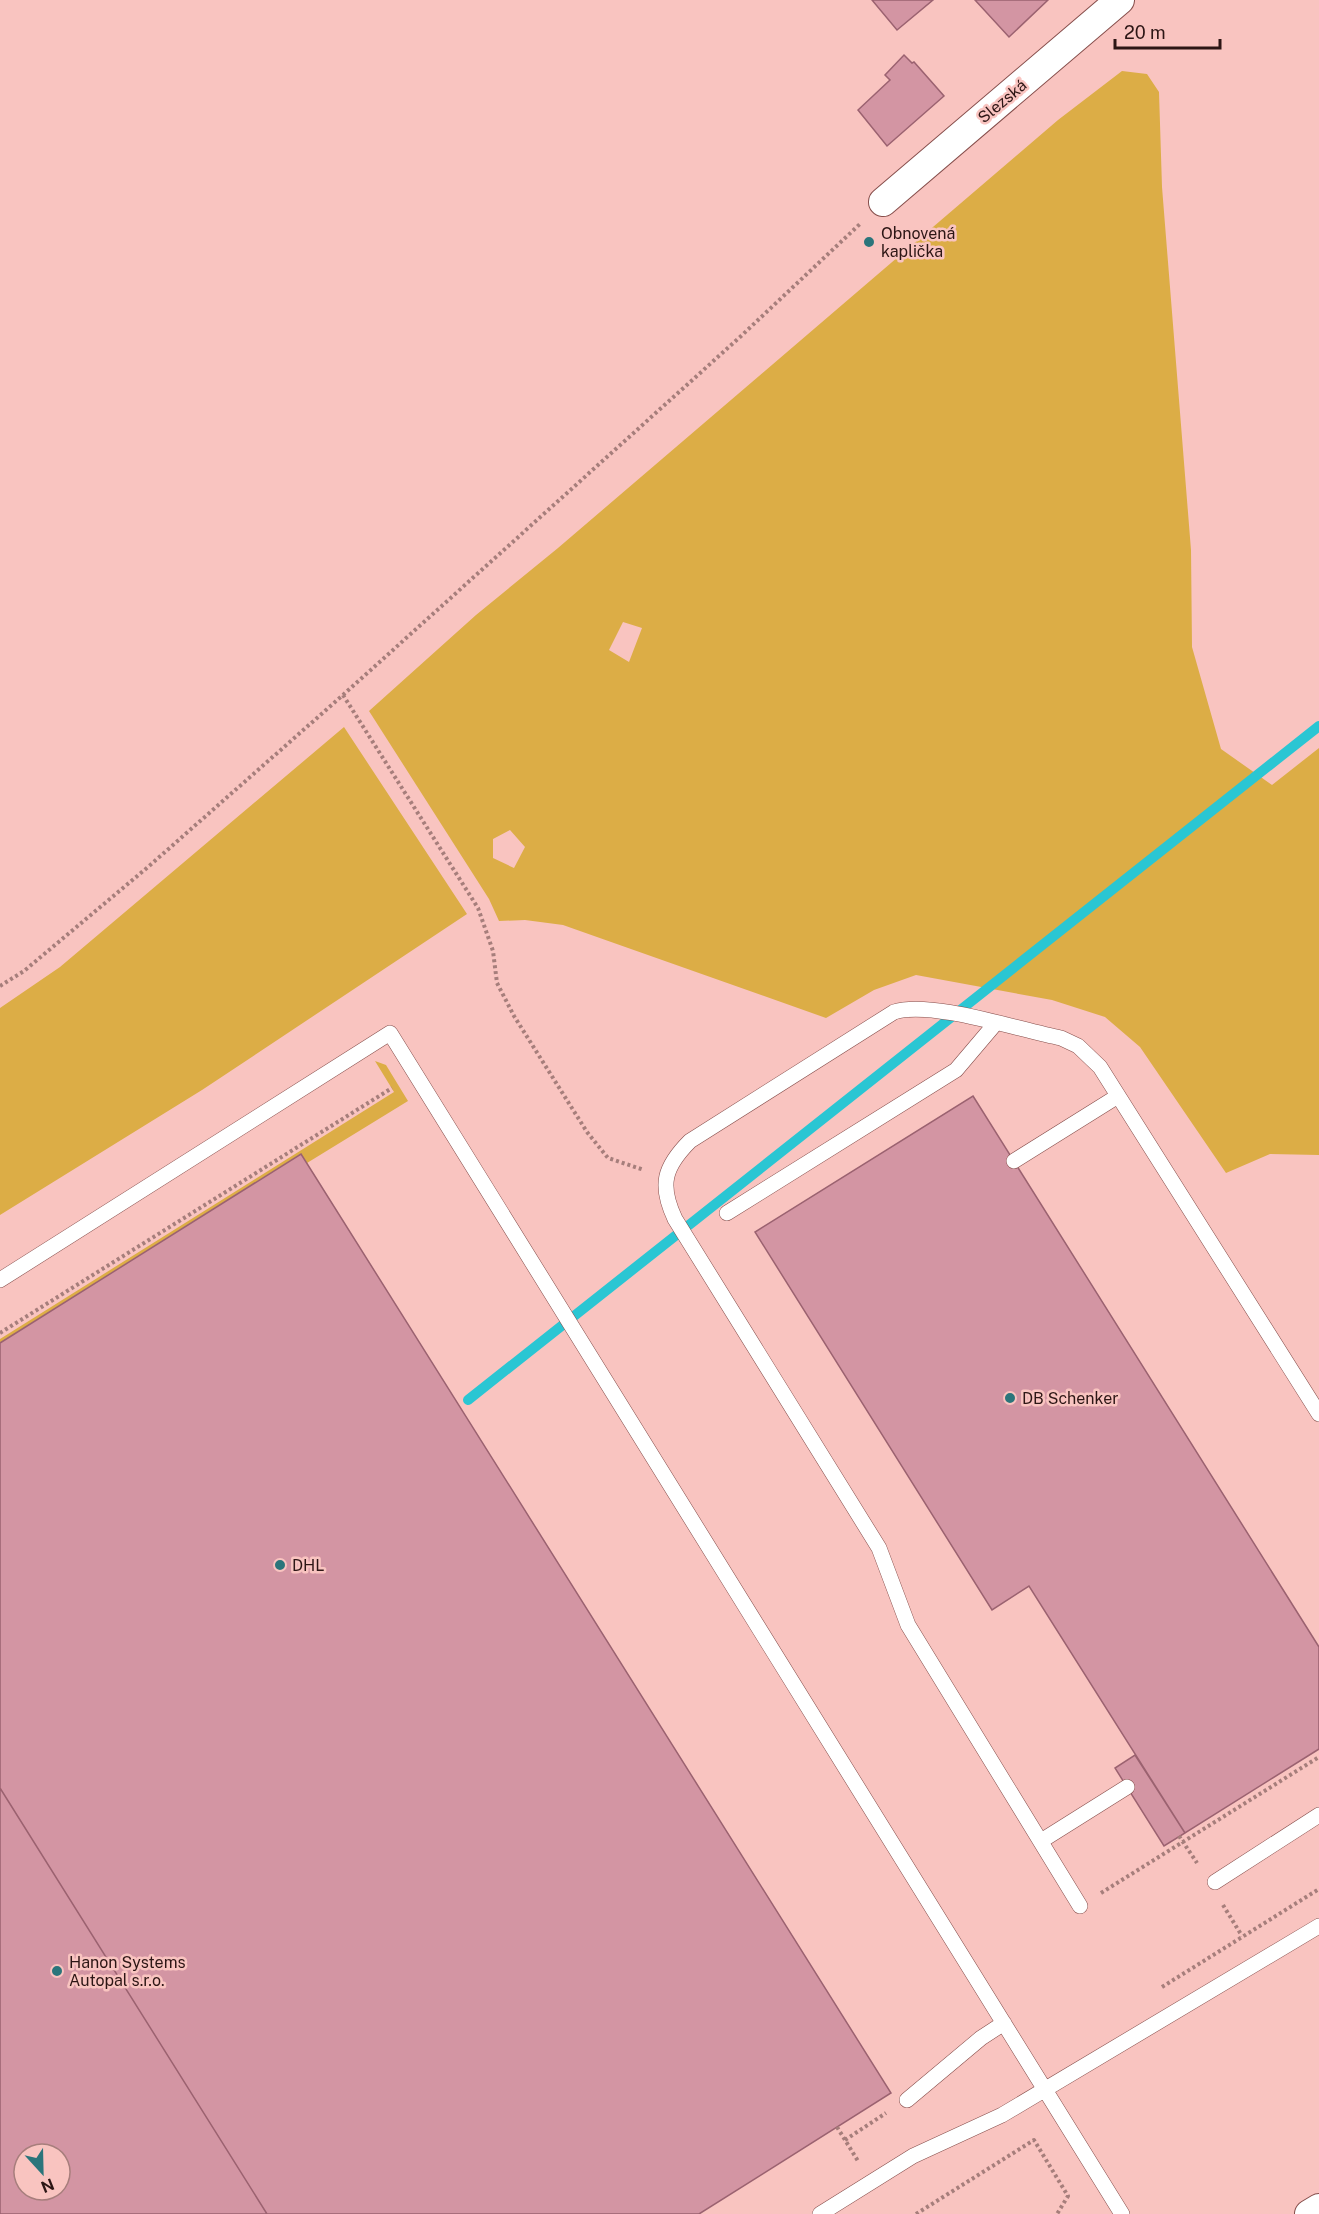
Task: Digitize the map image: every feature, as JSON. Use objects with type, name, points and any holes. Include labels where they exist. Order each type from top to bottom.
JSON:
[{"type":"street","name":"Slezská","points":[[883,202],[1120,0]]},
{"type":"street","points":[[1309,2214],[1319,2208]]},
{"type":"lane","points":[[1080,1906],[908,1625],[879,1548],[675,1219],[666,1200],[665,1177],[674,1156],[690,1140],[894,1011],[918,1007],[1061,1038],[1078,1046],[1100,1067],[1319,1414]]},
{"type":"lane","points":[[727,1214],[956,1070],[995,1024]]},
{"type":"lane","points":[[0,1280],[390,1034],[1122,2214]]},
{"type":"lane","points":[[1014,1161],[1118,1096]]},
{"type":"lane","points":[[1041,1841],[1127,1787]]},
{"type":"lane","points":[[1215,1882],[1319,1815]]},
{"type":"lane","points":[[820,2214],[913,2156],[1002,2115],[1319,1926]]},
{"type":"lane","points":[[907,2100],[981,2038],[1004,2023]]},
{"type":"path","points":[[0,986],[24,970],[148,867],[343,695],[740,337],[883,202]]},
{"type":"path","points":[[343,695],[478,908],[493,951],[497,983],[514,1016],[587,1132],[608,1158],[665,1177]]},
{"type":"path","points":[[0,1333],[392,1088]]},
{"type":"path","points":[[1080,1906],[1319,1757]]},
{"type":"path","points":[[1152,1993],[1319,1889]]},
{"type":"path","points":[[1233,1922],[1242,1936]]},
{"type":"path","points":[[844,2140],[907,2100]]},
{"type":"path","points":[[837,2127],[871,2182]]},
{"type":"path","points":[[916,2214],[1034,2140],[1068,2196],[1057,2214]]},
{"type":"shaded area","points":[[1122,71],[1147,74],[1159,92],[1162,187],[1191,550],[1192,647],[1221,749],[1272,785],[1319,748],[1319,1155],[1270,1154],[1226,1173],[1140,1047],[1105,1017],[1052,1000],[916,975],[874,990],[826,1018],[563,925],[525,920],[499,921],[489,899],[369,711],[476,615],[558,548],[1058,120]],"holes":[[[623,622],[642,628],[629,662],[609,650]],[[510,830],[525,847],[514,868],[493,858],[493,839]]]},
{"type":"shaded area","points":[[344,727],[467,914],[202,1090],[0,1215],[0,1008],[60,967]]},
{"type":"shaded area","points":[[375,1061],[386,1065],[408,1101],[307,1163],[301,1154],[0,1343],[0,1339],[394,1092]]},
{"type":"building","points":[[872,0],[933,0],[897,30]]},
{"type":"building","points":[[975,0],[1048,0],[1009,37]]},
{"type":"building","points":[[904,55],[912,63],[914,62],[944,96],[887,146],[858,110],[890,80],[885,75]]},
{"type":"building","name":"DB Schenker","points":[[973,1096],[1319,1647],[1319,1749],[1185,1833],[1029,1586],[992,1610],[755,1232]]},
{"type":"building","name":"DHL","points":[[301,1154],[891,2093],[699,2214],[267,2214],[0,1788],[0,1343]]},
{"type":"building","points":[[1135,1755],[1185,1833],[1164,1846],[1115,1768]]},
{"type":"building","name":"Hanon Systems Autopal s.r.o.","points":[[0,1788],[267,2214],[0,2214]]},
{"type":"waterway","points":[[468,1400],[1319,726]]},
{"type":"place","name":"Obnovená kaplička","points":[[869,242]]},
{"type":"place","name":"DB Schenker","points":[[1010,1398]]},
{"type":"place","name":"DHL","points":[[280,1565]]},
{"type":"place","name":"Hanon Systems Autopal s.r.o.","points":[[57,1971]]}]
